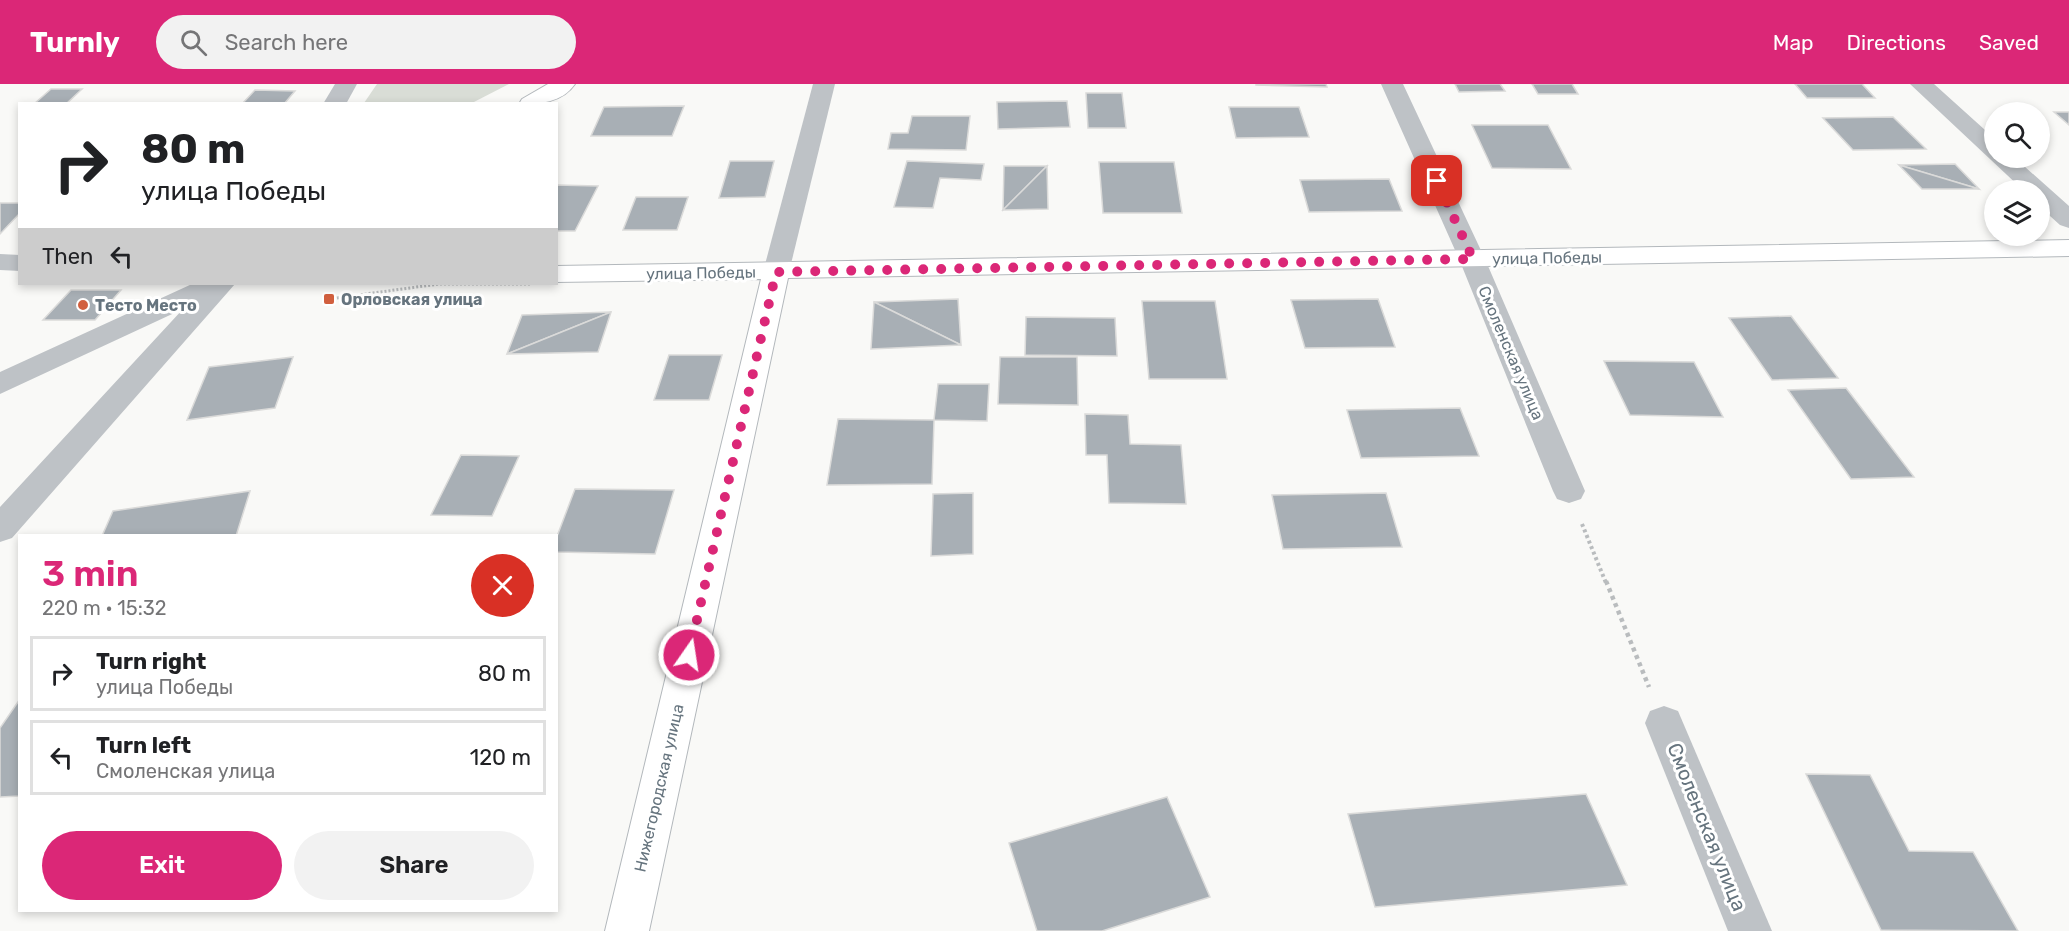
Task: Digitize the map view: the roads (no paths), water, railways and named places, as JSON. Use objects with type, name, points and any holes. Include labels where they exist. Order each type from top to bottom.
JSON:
[{"type":"street","points":[[335,102],[346,84]]},
{"type":"street","points":[[533,102],[564,84]]},
{"type":"street","name":"Нижегородская улица","points":[[627,931],[776,272],[824,84]]},
{"type":"street","name":"Смоленская улица","points":[[1392,84],[1473,259],[1569,491]]},
{"type":"street","points":[[1921,84],[1984,142]]},
{"type":"street","points":[[2012,168],[2026,180]]},
{"type":"street","points":[[2050,202],[2069,220]]},
{"type":"street","name":"улица Победы","points":[[558,274],[2069,248]]},
{"type":"street","points":[[0,262],[18,263]]},
{"type":"street","points":[[0,384],[212,285]]},
{"type":"street","points":[[0,529],[220,285]]},
{"type":"street","name":"Смоленская улица","points":[[1664,723],[1750,931]]},
{"type":"place","name":"Орловская улица","points":[[329,299]]},
{"type":"place","name":"Тесто Место","points":[[83,305]]}]
